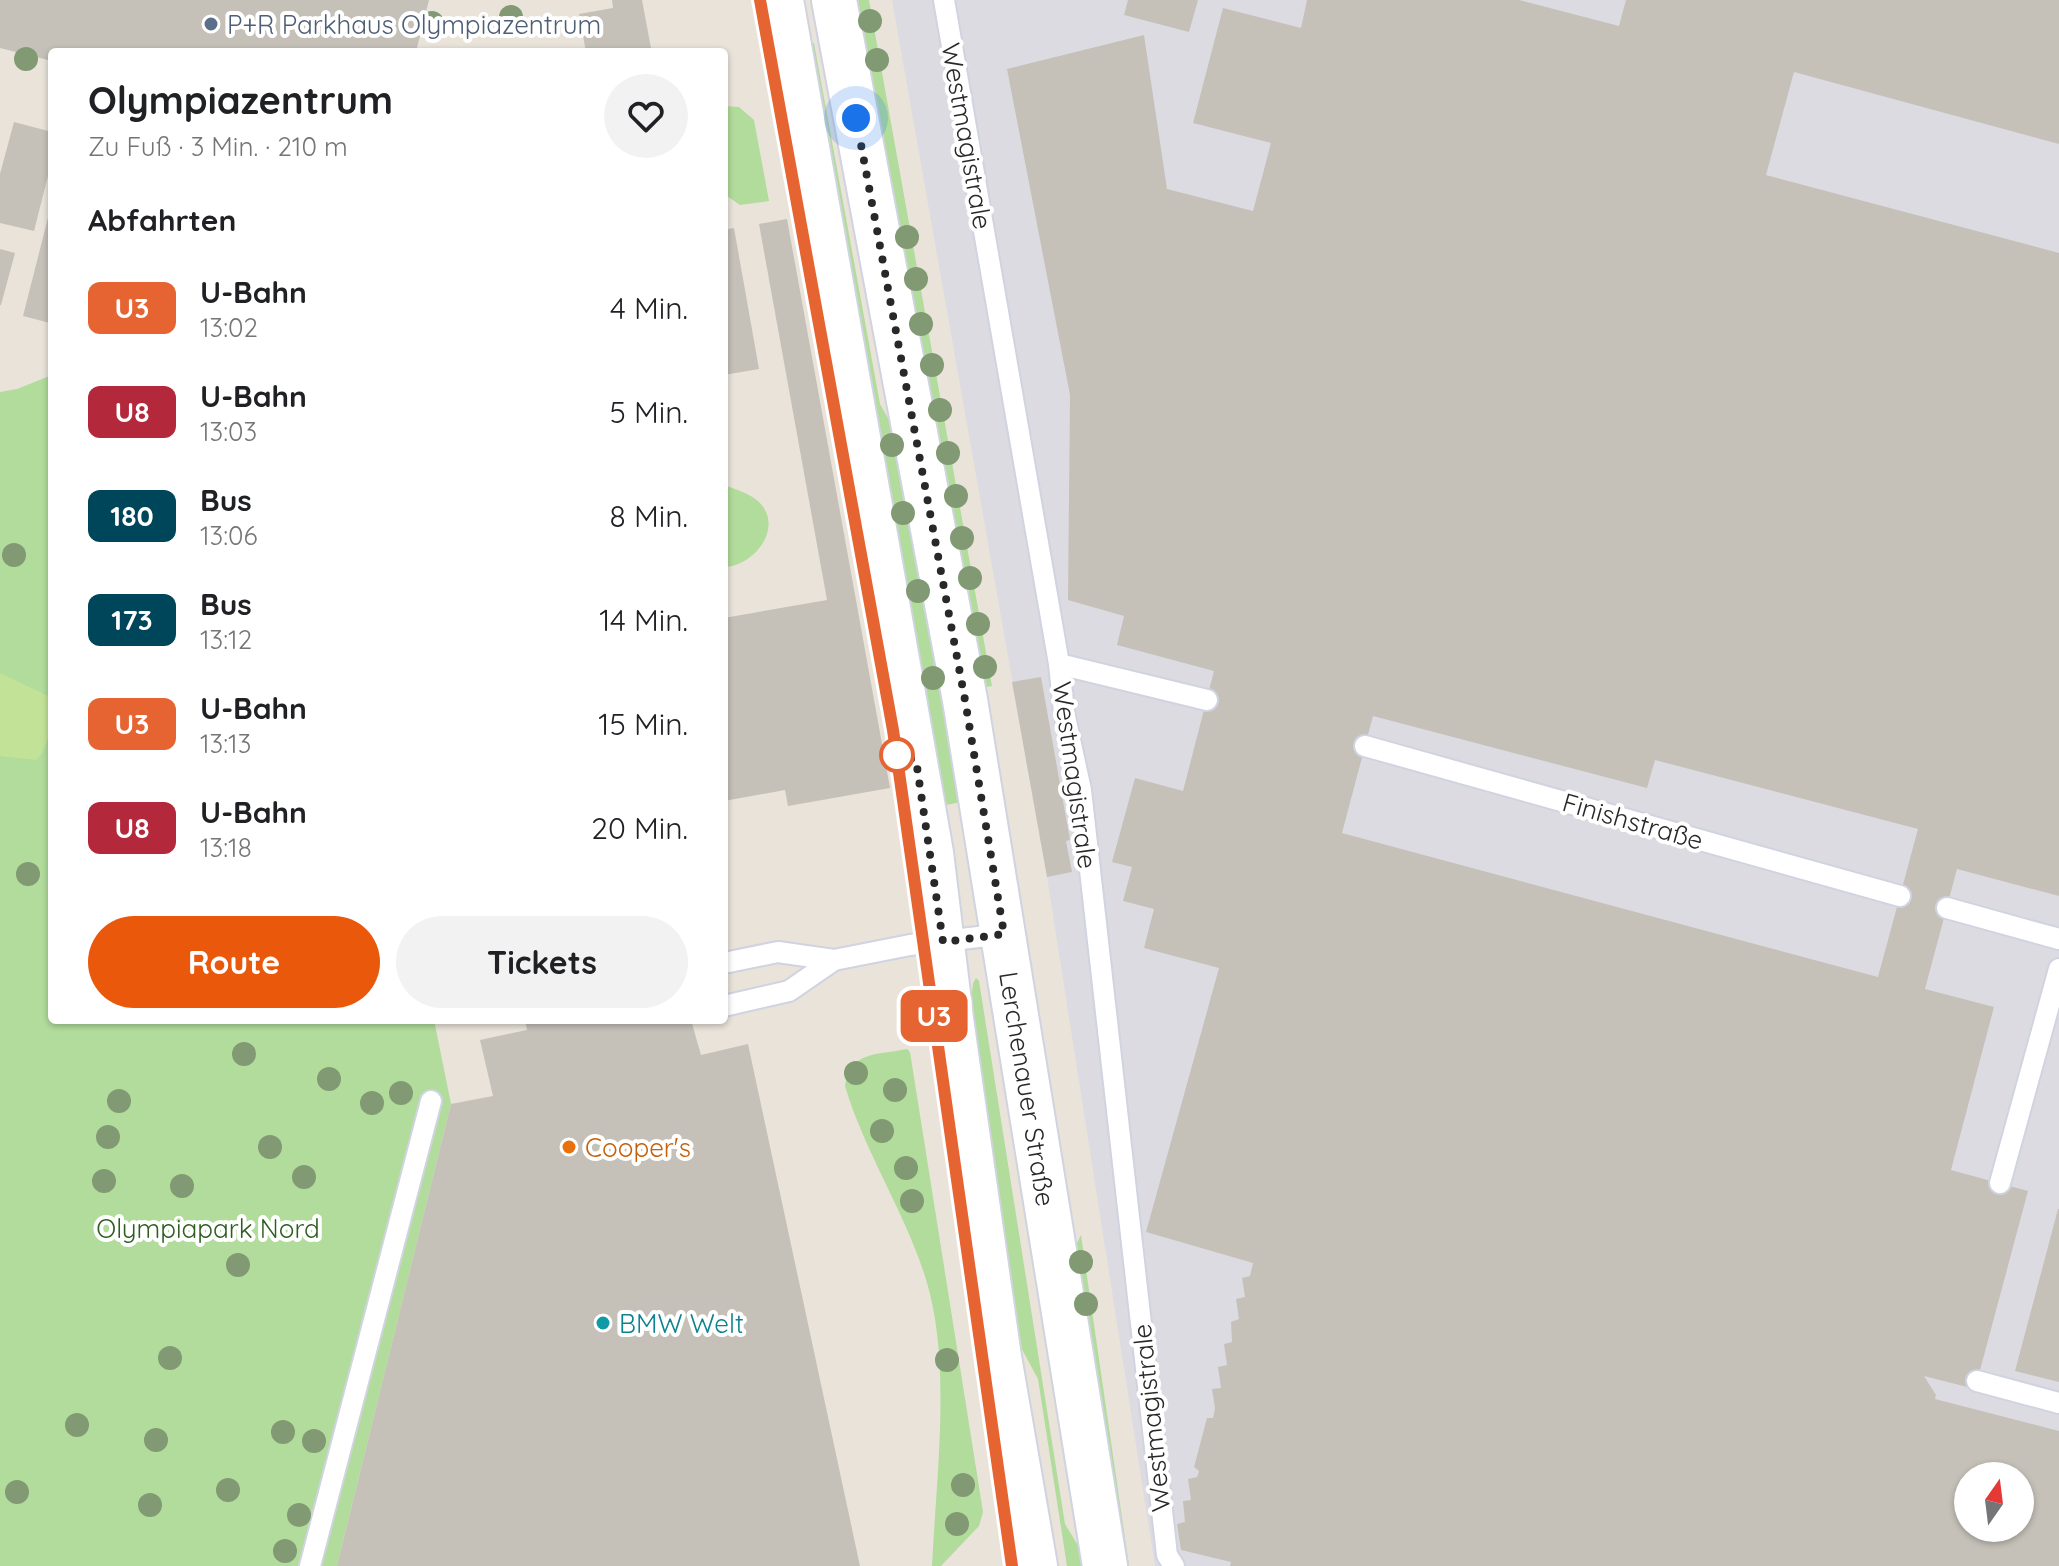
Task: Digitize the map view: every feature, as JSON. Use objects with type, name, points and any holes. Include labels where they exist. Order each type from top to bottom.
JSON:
[{"type":"main road","points":[[781,0],[919,775],[999,1357],[1035,1566]]},
{"type":"main road","name":"Lerchenauer Straße","points":[[834,0],[965,700],[1105,1566]]},
{"type":"lane","name":"Westmagistrale","points":[[944,0],[1059,664],[1064,712],[1081,790],[1170,1561]]},
{"type":"lane","points":[[1059,664],[1207,700]]},
{"type":"lane","name":"Finishstraße","points":[[1365,746],[1900,896]]},
{"type":"lane","points":[[1947,908],[2059,939]]},
{"type":"lane","points":[[728,962],[778,952],[834,960],[910,945],[1004,934]]},
{"type":"lane","points":[[728,1005],[789,991],[834,960]]},
{"type":"lane","points":[[2000,1183],[2059,969]]},
{"type":"lane","points":[[310,1566],[431,1101]]},
{"type":"lane","points":[[1977,1381],[2059,1403]]},
{"type":"shaded area","points":[[892,0],[2059,0],[2059,1566],[1155,1566],[1047,877]]},
{"type":"green space","points":[[858,0],[869,0],[992,686],[981,688]]},
{"type":"green space","points":[[814,43],[880,404],[907,452],[966,801],[941,806],[806,44]]},
{"type":"green space","points":[[728,106],[739,107],[754,120],[769,201],[740,205],[728,197]]},
{"type":"green space","name":"Olympiapark Nord","points":[[48,377],[48,1024],[435,1024],[451,1104],[337,1566],[0,1566],[0,392]]},
{"type":"green space","points":[[728,487],[759,502],[769,523],[767,534],[755,553],[728,566]]},
{"type":"green space","points":[[0,673],[48,696],[48,740],[36,760],[0,756]]},
{"type":"green space","points":[[976,978],[979,981],[1065,1524],[1086,1566],[1067,1566],[1038,1379],[1018,1342],[971,1005]]},
{"type":"green space","points":[[907,1049],[910,1052],[983,1512],[979,1526],[941,1566],[932,1566],[941,1399],[932,1303],[915,1248],[865,1140],[845,1086],[848,1075],[859,1060]]},
{"type":"green space","points":[[1081,1235],[1129,1566],[1121,1566],[1073,1251]]},
{"type":"building","name":"P+R Parkhaus Olympiazentrum","points":[[0,0],[429,0],[417,48],[48,48],[48,60],[0,48]]},
{"type":"building","points":[[612,0],[642,0],[651,48],[585,48],[579,14],[613,8]]},
{"type":"building","points":[[1128,0],[1198,0],[1189,32],[1124,15]]},
{"type":"building","points":[[1307,0],[1519,0],[1619,26],[1626,0],[2059,0],[2059,144],[1794,72],[1766,175],[2059,253],[2059,896],[1957,869],[1925,989],[1994,1007],[1951,1170],[2028,1191],[1975,1389],[1924,1376],[1936,1395],[1935,1399],[2059,1431],[2059,1566],[1230,1566],[1231,1562],[1181,1550],[1177,1524],[1185,1522],[1183,1501],[1191,1500],[1188,1479],[1197,1477],[1199,1471],[1194,1467],[1207,1418],[1213,1418],[1215,1408],[1212,1389],[1221,1388],[1218,1367],[1227,1365],[1224,1344],[1232,1342],[1231,1322],[1239,1319],[1236,1299],[1245,1297],[1242,1278],[1250,1276],[1253,1263],[1146,1232],[1219,968],[1144,948],[1154,909],[1123,901],[1132,867],[1112,862],[1135,778],[1183,791],[1214,671],[1117,645],[1124,616],[1068,600],[1070,395],[1007,69],[1144,35],[1167,189],[1253,211],[1271,143],[1193,123],[1223,8],[1301,28]],"holes":[[[1373,716],[1647,788],[1655,760],[1918,829],[1878,977],[1342,833]]]},
{"type":"building","points":[[14,122],[48,131],[48,176],[34,231],[0,223],[0,174]]},
{"type":"building","points":[[48,218],[48,322],[23,316]]},
{"type":"building","points":[[787,219],[890,788],[788,806],[785,790],[728,800],[728,617],[827,600],[759,224]]},
{"type":"building","points":[[734,228],[759,369],[728,374],[728,229]]},
{"type":"building","points":[[0,249],[15,253],[1,305],[0,305]]},
{"type":"building","points":[[1041,677],[1070,840],[1066,841],[1072,872],[1047,877],[1012,682]]},
{"type":"building","name":"BMW Welt","points":[[526,1024],[692,1024],[701,1055],[748,1044],[860,1566],[337,1566],[451,1104],[493,1096],[480,1040],[527,1030]]},
{"type":"building","points":[[2059,1209],[2059,1382],[2015,1371]]},
{"type":"metro line","name":"U3","points":[[760,0],[893,730],[1012,1566]]},
{"type":"place","name":"P+R Parkhaus Olympiazentrum","points":[[211,24]]},
{"type":"place","name":"Cooper's","points":[[569,1147]]},
{"type":"place","name":"BMW Welt","points":[[603,1323]]},
{"type":"route","points":[[856,118],[965,700],[1004,934],[943,942],[916,760],[897,755]]}]
